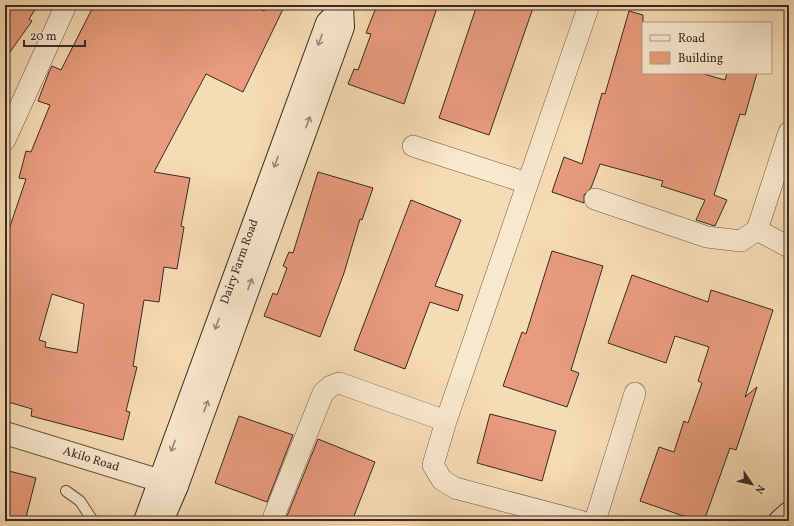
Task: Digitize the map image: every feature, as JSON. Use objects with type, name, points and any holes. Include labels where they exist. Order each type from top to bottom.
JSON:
[{"type":"main road","name":"Dairy Farm Road","points":[[145,521],[168,483],[343,27],[342,6]]},
{"type":"main road","name":"Akilo Road","points":[[5,433],[168,483]]},
{"type":"main road","name":"Dairy Farm Road","points":[[162,521],[168,483]]},
{"type":"main road","points":[[780,521],[789,514]]},
{"type":"street","points":[[5,140],[66,5]]},
{"type":"street","points":[[580,521],[455,488],[442,480],[433,466],[446,421],[589,5]]},
{"type":"street","points":[[595,199],[707,237],[741,241],[757,230],[789,132]]},
{"type":"street","points":[[413,146],[527,183]]},
{"type":"street","points":[[757,230],[789,247]]},
{"type":"street","points":[[274,516],[323,393],[332,386],[339,383],[446,421]]},
{"type":"street","points":[[595,521],[635,392]]},
{"type":"lane","points":[[66,491],[80,501],[93,521]]},
{"type":"building","points":[[5,5],[38,5],[29,19],[32,21],[5,59]]},
{"type":"building","points":[[94,5],[252,5],[264,11],[267,5],[285,5],[243,92],[206,74],[154,172],[190,178],[181,226],[184,227],[177,269],[164,267],[159,302],[144,300],[133,366],[137,367],[126,411],[130,412],[123,440],[31,416],[32,409],[5,401],[5,241],[26,179],[19,178],[26,151],[31,152],[50,105],[38,101],[52,66],[61,70]],"holes":[[[52,294],[84,304],[77,353],[45,347],[46,342],[39,340]]]},
{"type":"building","points":[[377,5],[438,5],[404,104],[348,84],[354,69],[358,70],[371,34],[366,33]]},
{"type":"building","points":[[477,5],[491,5],[506,10],[508,5],[534,5],[489,135],[439,118]]},
{"type":"building","points":[[629,11],[643,15],[642,74],[704,74],[725,80],[727,74],[757,74],[745,115],[740,114],[714,195],[727,200],[715,226],[696,220],[705,200],[661,186],[663,181],[600,164],[591,188],[584,195],[584,203],[552,192],[564,157],[582,164],[602,93],[605,94]]},
{"type":"building","points":[[318,172],[373,188],[362,220],[360,219],[344,273],[320,337],[264,316],[273,293],[277,295],[287,268],[283,266],[289,252],[293,253]]},
{"type":"building","points":[[411,200],[461,220],[435,286],[463,295],[458,311],[430,302],[405,369],[354,350]]},
{"type":"building","points":[[552,251],[603,266],[571,370],[579,373],[567,407],[503,386],[522,332],[526,334]]},
{"type":"building","points":[[632,275],[708,302],[711,290],[773,310],[745,397],[757,387],[736,450],[730,448],[704,521],[698,521],[640,501],[659,447],[674,452],[684,421],[688,423],[702,383],[698,381],[709,347],[675,336],[666,363],[608,343]]},
{"type":"building","points":[[490,414],[556,431],[542,481],[477,463]]},
{"type":"building","points":[[239,416],[293,435],[267,502],[215,483]]},
{"type":"building","points":[[318,439],[375,462],[352,521],[285,521]]},
{"type":"building","points":[[5,470],[36,478],[25,521],[5,521]]}]
